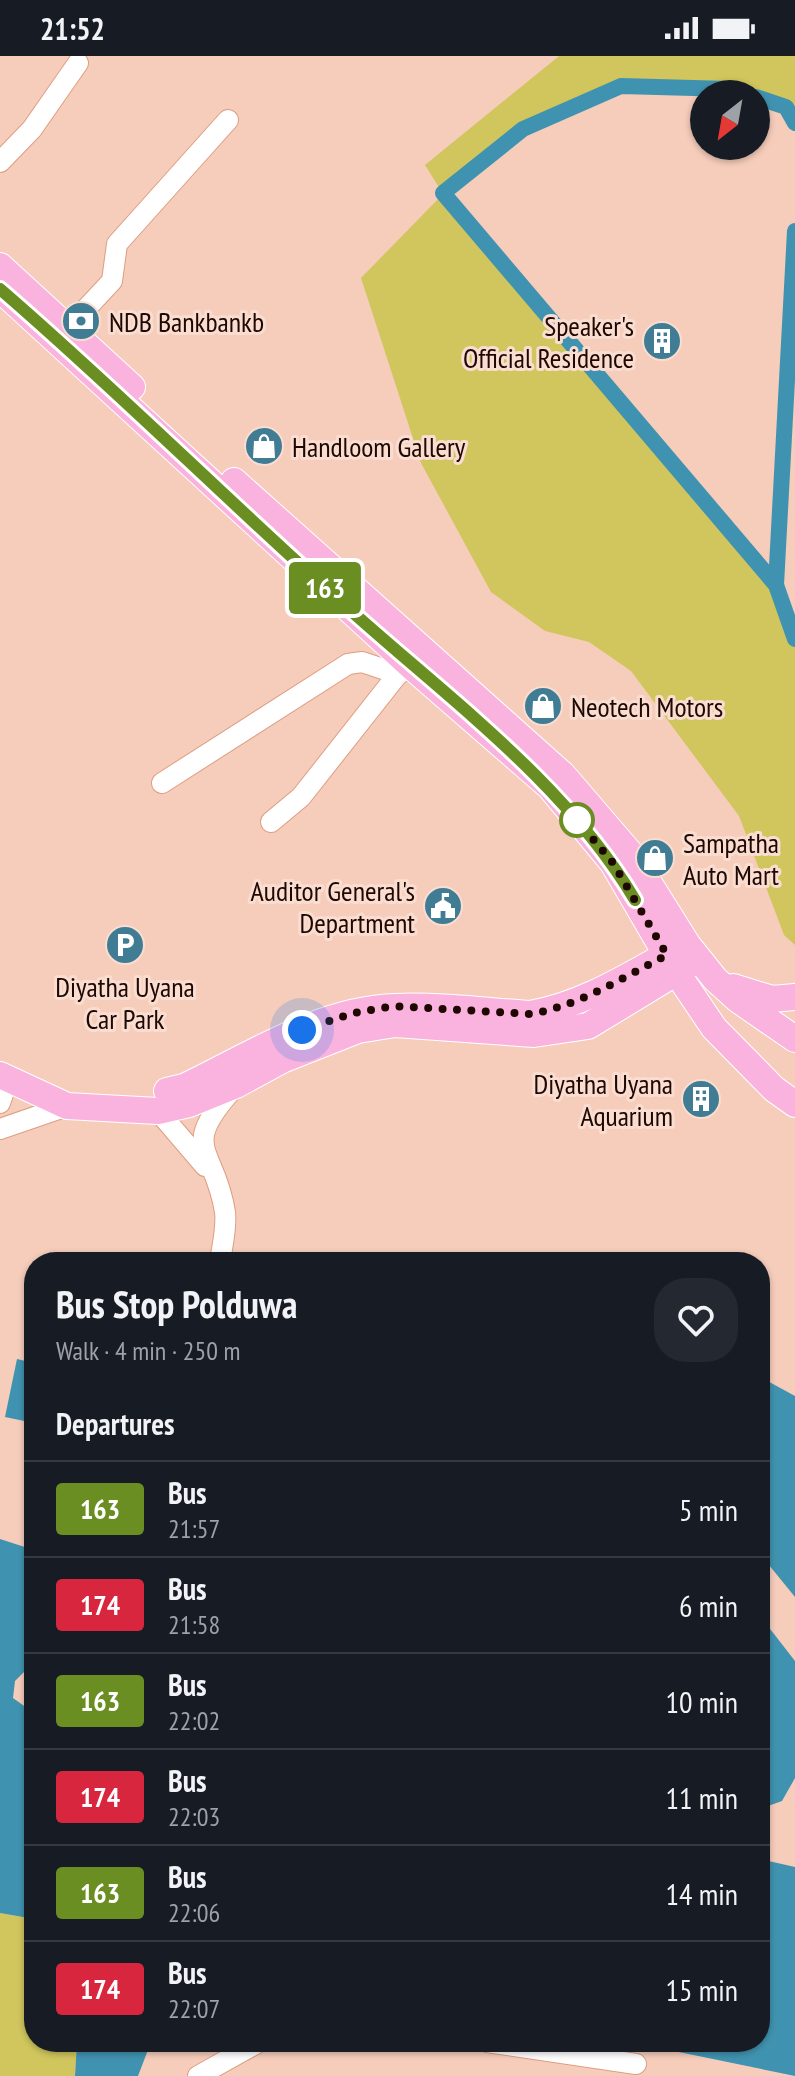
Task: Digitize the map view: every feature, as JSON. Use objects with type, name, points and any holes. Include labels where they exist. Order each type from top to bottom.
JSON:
[{"type":"main road","points":[[0,266],[201,451],[563,775],[630,853],[689,962],[714,1028],[795,1104]]},
{"type":"main road","points":[[0,289],[405,670],[550,787],[689,962],[795,1039]]},
{"type":"main road","points":[[0,1054],[11,1083],[67,1106],[158,1111],[354,1013],[393,1006],[530,1014],[572,1004],[689,962],[772,999],[795,997]]},
{"type":"main road","points":[[734,1050],[795,1092]]},
{"type":"main road","points":[[11,1083],[99,1093],[186,1096],[236,1085],[278,1052]]},
{"type":"street","points":[[0,162],[32,129],[78,63]]},
{"type":"street","points":[[69,327],[112,281],[117,244],[228,120]]},
{"type":"street","points":[[162,783],[348,664],[362,662],[405,670],[301,797],[271,822]]},
{"type":"street","points":[[201,1145],[208,1116],[236,1085]]},
{"type":"street","points":[[186,1096],[201,1145],[218,1181],[226,1216],[221,1252]]},
{"type":"street","points":[[0,1129],[67,1106]]},
{"type":"street","points":[[158,1111],[218,1181]]},
{"type":"street","points":[[198,2076],[241,2052]]},
{"type":"street","points":[[555,2052],[636,2064]]},
{"type":"shaded area","points":[[559,56],[795,56],[795,109],[770,101],[770,80],[690,80],[690,88],[621,86],[523,129],[443,193],[776,585],[795,639],[795,945],[784,935],[739,816],[631,671],[589,642],[545,631],[491,592],[421,463],[361,278],[443,194],[425,165]]},
{"type":"shaded area","points":[[0,1913],[24,1917],[24,2052],[76,2052],[75,2076],[0,2076]]},
{"type":"water","points":[[17,1359],[24,1361],[24,1421],[5,1417]]},
{"type":"water","points":[[770,1382],[795,1396],[795,1597],[770,1566]]},
{"type":"water","points":[[0,1539],[24,1547],[24,1672],[15,1681],[13,1698],[24,1706],[24,1917],[0,1913]]},
{"type":"water","points":[[770,1629],[795,1661],[795,1778],[782,1801],[770,1805]]},
{"type":"water","points":[[770,1861],[795,1867],[795,2076],[679,2052],[770,2052]]},
{"type":"water","points":[[76,2052],[147,2052],[138,2076],[75,2076]]},
{"type":"waterway","points":[[690,88],[621,86],[523,129],[443,193],[776,585],[795,639]]},
{"type":"waterway","points":[[770,102],[786,107],[795,123]]},
{"type":"waterway","points":[[776,585],[795,231]]},
{"type":"bus line","name":"163","points":[[0,289],[233,505],[550,787],[613,863],[635,900]]},
{"type":"place","name":"NDB Bankbankb","points":[[81,321]]},
{"type":"place","name":"Speaker's Official Residence","points":[[662,341]]},
{"type":"place","name":"Handloom Gallery","points":[[264,446]]},
{"type":"place","name":"Neotech Motors","points":[[543,706]]},
{"type":"place","name":"Sampatha Auto Mart","points":[[655,858]]},
{"type":"place","name":"Auditor General's Department","points":[[443,906]]},
{"type":"place","name":"Diyatha Uyana Car Park","points":[[125,945]]},
{"type":"place","name":"Diyatha Uyana Aquarium","points":[[701,1099]]},
{"type":"route","points":[[302,1030],[354,1013],[393,1006],[530,1014],[548,1011],[572,1004],[667,955],[613,863],[577,820]]}]
